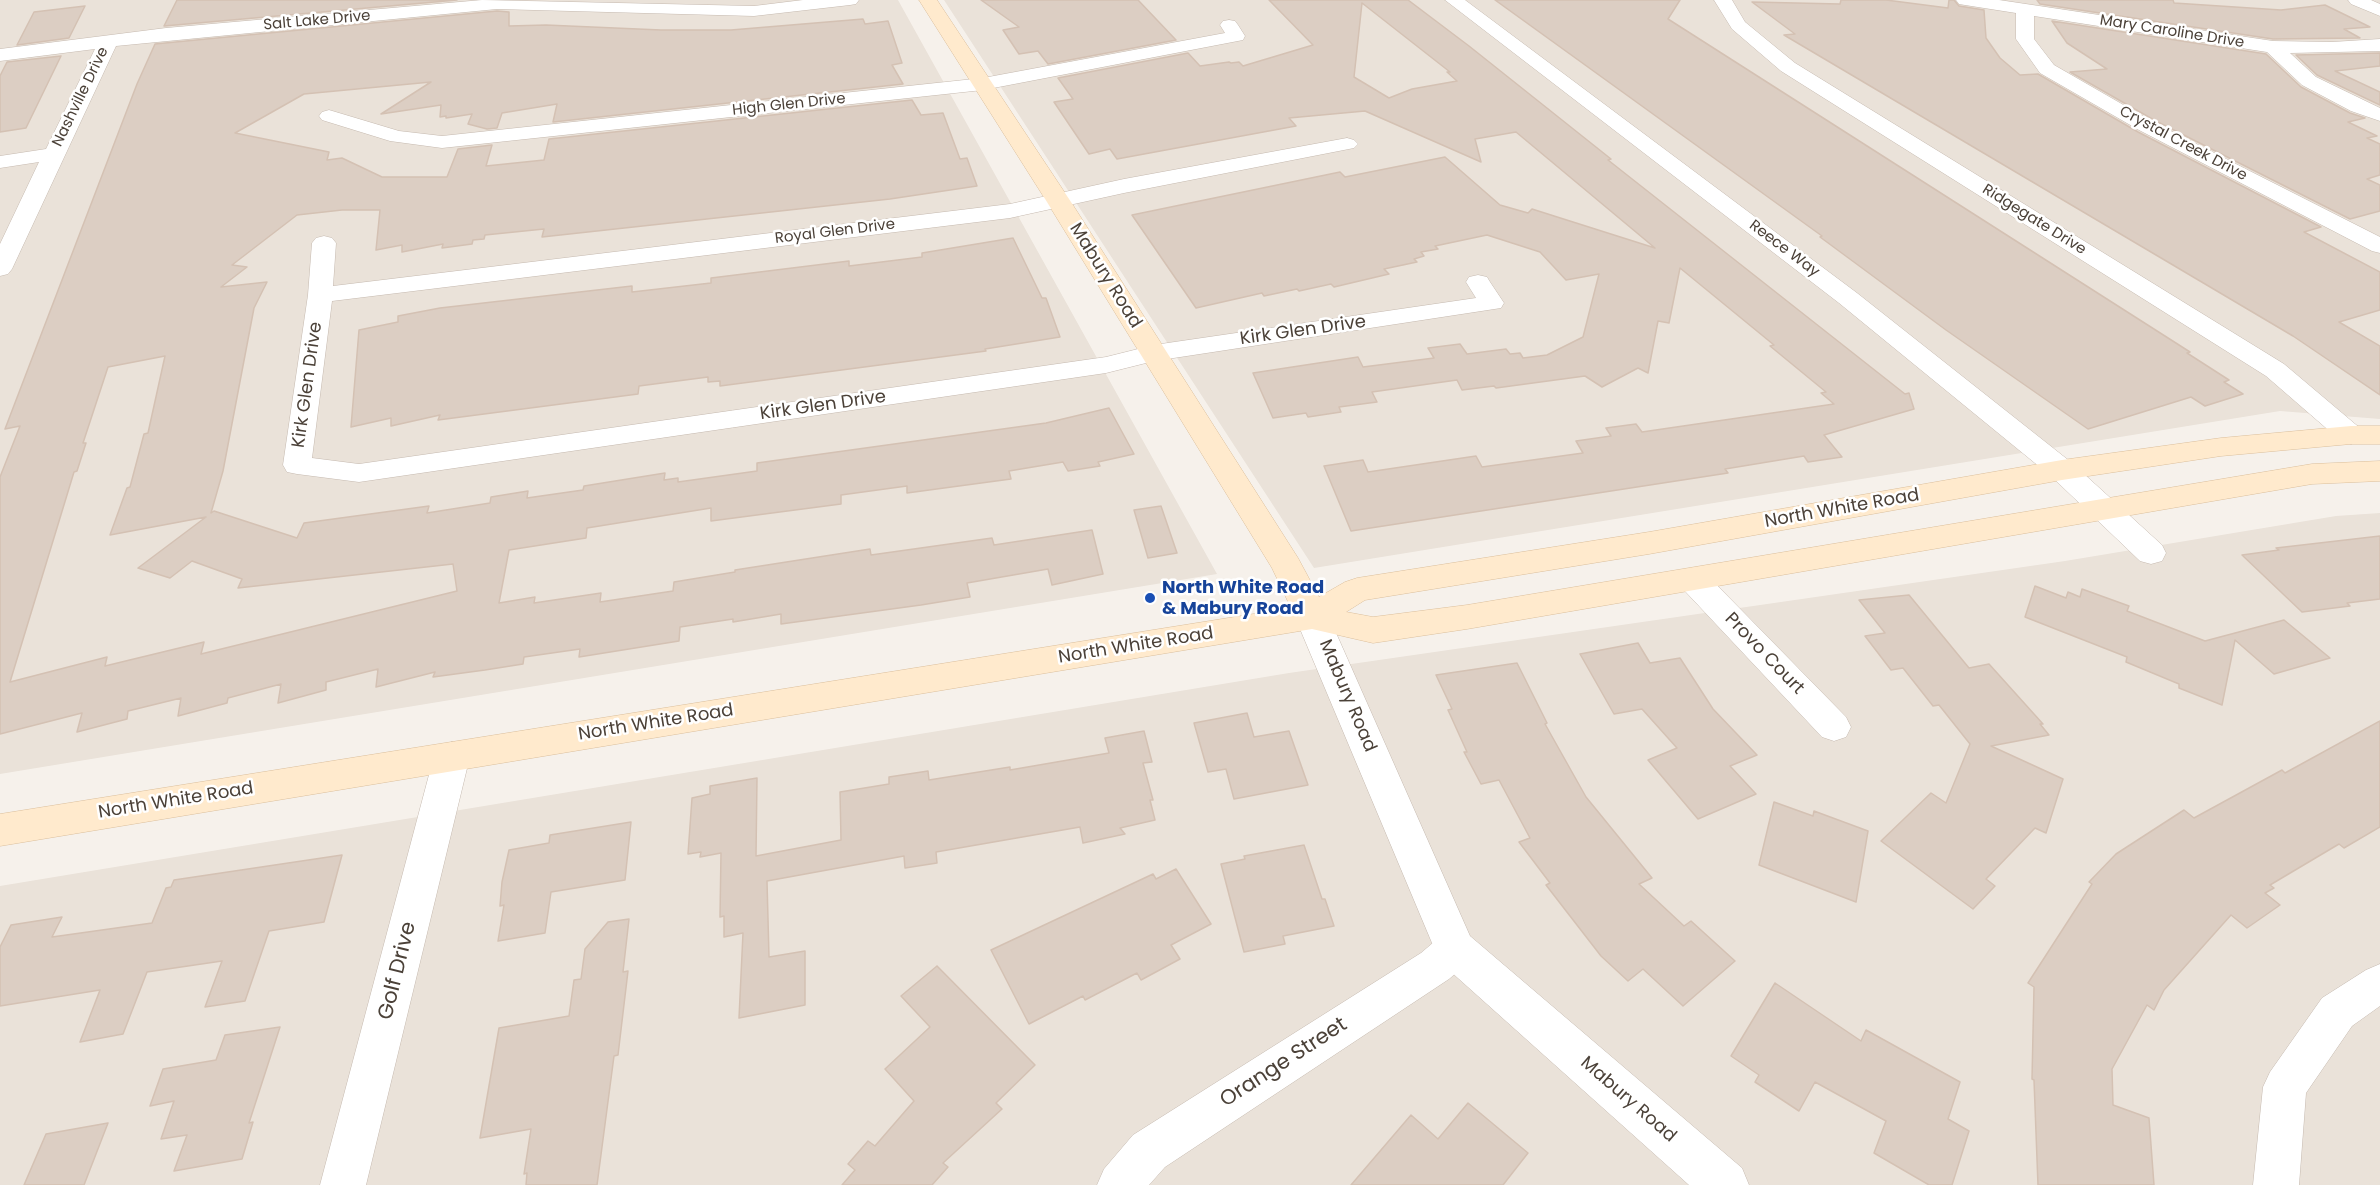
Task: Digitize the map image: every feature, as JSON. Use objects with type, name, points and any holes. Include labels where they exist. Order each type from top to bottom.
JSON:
[{"type":"main road","name":"Mabury Road","points":[[928,0],[1059,202],[1287,566],[1312,617]]},
{"type":"main road","name":"North White Road","points":[[1312,617],[1357,590],[1649,543],[2062,470],[2221,447],[2365,435]]},
{"type":"main road","name":"North White Road","points":[[0,830],[1312,617],[1373,630],[1694,581],[2312,474],[2380,471]]},
{"type":"street","points":[[314,22],[323,0]]},
{"type":"street","name":"Salt Lake Drive","points":[[0,55],[110,41],[497,4],[528,2],[620,9],[754,11],[849,0]]},
{"type":"street","name":"Reece Way","points":[[1454,0],[1848,298],[2062,470],[2151,553]]},
{"type":"street","name":"Ridgegate Drive","points":[[1723,0],[1738,25],[1788,67],[2275,370],[2365,435]]},
{"type":"street","name":"Mary Caroline Drive","points":[[1965,0],[2273,47],[2332,48],[2380,45]]},
{"type":"street","points":[[2357,0],[2380,11]]},
{"type":"street","name":"Crystal Creek Drive","points":[[2025,10],[2025,39],[2046,69],[2146,126],[2380,246]]},
{"type":"street","name":"High Glen Drive","points":[[329,116],[397,137],[442,142],[983,84],[1236,36],[1229,25]]},
{"type":"street","name":"Nashville Drive","points":[[0,269],[102,52],[110,41]]},
{"type":"street","points":[[2273,47],[2309,81],[2358,107],[2380,115]]},
{"type":"street","name":"Royal Glen Drive","points":[[320,295],[998,212],[1059,202],[1124,186],[1347,144]]},
{"type":"street","name":"Nashville Drive","points":[[0,162],[54,154]]},
{"type":"street","points":[[320,295],[324,243]]},
{"type":"street","name":"Kirk Glen Drive","points":[[320,295],[297,465],[359,473],[1106,365],[1154,353],[1492,303],[1478,282]]},
{"type":"street","name":"Provo Court","points":[[1694,581],[1834,727]]},
{"type":"street","name":"Mabury Road","points":[[1312,617],[1455,949],[1725,1185]]},
{"type":"street","name":"Golf Drive","points":[[344,1185],[452,756]]},
{"type":"street","name":"Orange Street","points":[[1120,1185],[1149,1150],[1435,966],[1455,949]]},
{"type":"street","points":[[2276,1185],[2285,1087],[2337,1012],[2380,983]]},
{"type":"shaded area","points":[[0,0],[898,0],[1217,574],[0,774]]},
{"type":"shaded area","points":[[944,0],[2380,0],[2380,419],[2280,411],[1314,568]]},
{"type":"shaded area","points":[[2380,513],[2380,1185],[0,1185],[0,886],[1289,673],[2065,561],[2336,516]]},
{"type":"building","points":[[177,0],[457,0],[164,26]]},
{"type":"building","points":[[981,0],[1138,0],[1176,40],[1048,64],[1038,51],[1019,54],[1003,30],[1019,27]]},
{"type":"building","points":[[1269,0],[1408,0],[1469,46],[1611,159],[1608,160],[1905,394],[1909,393],[1914,409],[1824,435],[1842,457],[1808,462],[1804,456],[1725,469],[1728,473],[1351,531],[1324,466],[1363,460],[1368,472],[1476,456],[1482,467],[1583,453],[1576,441],[1611,436],[1606,428],[1636,424],[1642,432],[1834,404],[1821,393],[1826,392],[1770,346],[1774,345],[1680,268],[1669,323],[1658,321],[1648,373],[1638,368],[1602,387],[1585,376],[1496,388],[1494,386],[1462,390],[1457,380],[1372,392],[1377,402],[1339,407],[1341,412],[1308,417],[1306,413],[1273,418],[1253,373],[1358,357],[1363,367],[1434,358],[1428,348],[1460,344],[1467,354],[1506,349],[1510,354],[1520,353],[1523,358],[1547,355],[1583,337],[1599,274],[1566,280],[1540,252],[1487,235],[1435,246],[1438,249],[1421,252],[1424,256],[1414,259],[1417,262],[1384,269],[1389,274],[1334,287],[1331,284],[1264,296],[1262,293],[1196,308],[1132,215],[1340,172],[1345,177],[1445,157],[1500,205],[1528,213],[1532,209],[1655,248],[1516,132],[1475,139],[1481,162],[1365,111],[1289,118],[1296,126],[1117,159],[1110,149],[1089,154],[1054,102],[1073,99],[1058,78],[1188,53],[1200,66],[1239,62],[1243,66],[1313,45]],"holes":[[[1362,3],[1450,72],[1447,72],[1457,81],[1412,89],[1389,98],[1354,77]]]},
{"type":"building","points":[[1495,0],[1680,0],[1668,19],[2190,352],[2187,353],[2229,380],[2224,382],[2243,394],[2205,406],[2191,397],[2088,429],[1946,330],[1820,237],[1822,236]]},
{"type":"building","points":[[1841,0],[1886,0],[1948,8],[1949,0],[1954,0],[1959,6],[1984,10],[1986,38],[2000,58],[2020,75],[2038,74],[2138,132],[2321,227],[2304,232],[2380,272],[2380,310],[2339,322],[2380,346],[2380,395],[2293,336],[1784,35],[1795,34],[1752,2],[1840,4]]},
{"type":"building","points":[[2037,0],[2173,0],[2174,3],[2281,10],[2325,5],[2370,27],[2344,29],[2360,38],[2273,39],[2040,4]]},
{"type":"building","points":[[85,6],[69,38],[17,45],[34,12]]},
{"type":"building","points":[[497,11],[509,12],[509,26],[546,25],[661,30],[731,30],[863,19],[865,24],[888,21],[902,63],[892,65],[903,84],[553,122],[557,104],[502,113],[497,128],[487,129],[468,124],[472,114],[440,117],[441,105],[381,114],[431,82],[304,94],[235,133],[329,152],[327,160],[342,158],[382,177],[447,177],[458,149],[492,145],[486,166],[544,160],[549,139],[912,100],[921,115],[943,113],[960,159],[967,158],[977,186],[890,199],[542,237],[544,229],[485,235],[484,239],[473,240],[472,244],[442,248],[443,244],[402,252],[402,245],[376,250],[380,210],[342,210],[297,215],[232,265],[247,267],[221,287],[267,282],[254,308],[223,471],[211,513],[214,511],[297,538],[304,523],[429,506],[427,513],[490,503],[491,497],[528,491],[527,498],[583,490],[584,486],[665,473],[664,480],[678,478],[678,482],[757,471],[757,463],[1046,423],[1109,408],[1134,454],[1098,462],[1100,466],[1068,471],[1063,462],[1009,471],[1011,479],[907,493],[907,486],[841,495],[841,504],[711,521],[711,508],[587,528],[586,538],[509,550],[499,603],[535,597],[534,603],[601,593],[600,602],[673,591],[674,582],[735,572],[735,570],[870,549],[871,555],[992,538],[994,545],[1092,530],[1103,574],[1052,585],[1048,569],[967,583],[970,597],[921,605],[781,624],[781,614],[733,622],[733,619],[680,627],[679,641],[579,657],[580,649],[524,657],[523,664],[433,677],[435,672],[376,687],[378,669],[326,682],[326,690],[278,703],[281,684],[228,698],[227,703],[178,716],[181,698],[128,711],[127,719],[77,732],[82,713],[0,734],[0,477],[20,426],[5,429],[137,84],[155,44]],"holes":[[[165,356],[148,433],[144,434],[130,487],[127,488],[110,535],[206,517],[138,568],[170,578],[192,561],[242,579],[238,588],[453,564],[457,591],[201,654],[204,642],[105,666],[107,657],[10,682],[108,367]]]},
{"type":"building","points":[[2052,21],[2266,54],[2301,87],[2350,113],[2365,118],[2348,122],[2377,136],[2367,138],[2380,144],[2380,175],[2367,179],[2380,185],[2380,211],[2350,219],[2154,120],[2070,72],[2107,69],[2067,43]]},
{"type":"building","points":[[2380,53],[2380,66],[2335,71],[2380,92],[2380,105],[2317,75],[2296,55]]},
{"type":"building","points":[[61,56],[26,128],[0,132],[0,76],[7,62]]},
{"type":"building","points":[[1013,238],[1042,298],[1046,298],[1060,337],[985,349],[986,351],[720,386],[720,381],[708,382],[708,377],[639,386],[638,394],[438,420],[440,415],[391,426],[391,418],[351,427],[359,330],[398,322],[398,316],[440,308],[632,286],[632,292],[711,283],[711,278],[849,261],[849,266],[922,257],[922,253]]},
{"type":"building","points":[[1161,506],[1177,553],[1148,558],[1134,510]]},
{"type":"building","points":[[2380,536],[2380,599],[2347,603],[2350,606],[2302,612],[2242,555],[2279,550],[2276,548]]},
{"type":"building","points":[[2035,586],[2066,598],[2068,592],[2080,597],[2082,589],[2129,606],[2127,611],[2205,641],[2284,620],[2330,658],[2274,674],[2235,640],[2222,705],[2179,688],[2179,684],[2126,662],[2127,657],[2025,617]]},
{"type":"building","points":[[1909,595],[1969,668],[1989,664],[2043,724],[2040,724],[2049,735],[1991,746],[2063,779],[2046,833],[2035,828],[1986,879],[1995,886],[1973,909],[1881,841],[1931,793],[1946,803],[1970,744],[1939,705],[1933,706],[1903,668],[1891,670],[1865,636],[1885,633],[1859,600]]},
{"type":"building","points":[[1638,643],[1650,663],[1680,658],[1713,709],[1757,755],[1730,766],[1756,794],[1698,819],[1648,760],[1677,748],[1642,709],[1614,714],[1580,654]]},
{"type":"building","points":[[1517,663],[1547,723],[1545,724],[1586,797],[1652,878],[1639,884],[1684,926],[1691,921],[1735,961],[1683,1006],[1643,969],[1628,981],[1601,956],[1546,885],[1550,883],[1519,842],[1530,838],[1499,780],[1481,784],[1464,752],[1467,752],[1448,710],[1452,709],[1436,675]]},
{"type":"building","points":[[1247,713],[1254,737],[1289,731],[1308,785],[1234,799],[1226,769],[1208,772],[1194,723]]},
{"type":"building","points":[[2380,721],[2380,827],[2344,848],[2339,844],[2270,885],[2274,888],[2265,893],[2280,905],[2247,928],[2231,915],[2164,990],[2154,1010],[2147,1005],[2112,1069],[2113,1105],[2149,1118],[2154,1185],[2038,1185],[2034,1080],[2032,1079],[2034,987],[2028,983],[2092,884],[2089,882],[2116,854],[2184,810],[2194,818],[2282,770],[2285,773]]},
{"type":"building","points":[[1144,731],[1152,762],[1143,763],[1153,800],[1150,800],[1155,820],[1120,828],[1125,834],[1083,843],[1080,827],[936,852],[937,863],[905,868],[904,856],[767,881],[769,957],[805,951],[805,1005],[739,1018],[743,933],[724,937],[724,916],[720,917],[721,853],[700,857],[701,852],[688,854],[692,798],[710,794],[710,786],[757,778],[756,856],[841,840],[840,792],[889,784],[889,777],[928,771],[929,780],[1010,767],[1010,770],[1109,753],[1105,738]]},
{"type":"building","points":[[1774,802],[1813,816],[1814,811],[1868,831],[1856,902],[1759,865]]},
{"type":"building","points":[[631,822],[625,880],[551,892],[545,933],[498,941],[504,905],[500,906],[502,882],[509,850],[549,843],[550,835]]},
{"type":"building","points":[[1304,845],[1322,899],[1325,899],[1334,926],[1283,936],[1285,944],[1244,952],[1221,864],[1245,859],[1244,856]]},
{"type":"building","points":[[342,855],[324,922],[269,931],[245,1001],[205,1007],[222,961],[147,972],[123,1034],[80,1042],[100,990],[0,1006],[0,947],[11,925],[62,917],[52,937],[152,923],[166,888],[171,887],[174,880]]},
{"type":"building","points":[[1176,869],[1211,924],[1171,945],[1180,959],[1141,980],[1137,973],[1085,1000],[1083,996],[1029,1024],[991,950],[1153,874],[1156,879]]},
{"type":"building","points":[[629,919],[623,972],[628,971],[618,1055],[614,1056],[597,1185],[526,1185],[527,1173],[524,1174],[531,1129],[480,1138],[499,1028],[569,1016],[574,980],[581,979],[585,949],[608,922]]},
{"type":"building","points":[[937,966],[1035,1065],[996,1103],[1002,1109],[943,1163],[948,1167],[932,1185],[842,1185],[855,1170],[848,1164],[868,1141],[875,1146],[914,1101],[885,1069],[930,1027],[901,996]]},
{"type":"building","points":[[1775,983],[1861,1041],[1866,1030],[1960,1082],[1948,1119],[1969,1131],[1952,1185],[1929,1185],[1874,1153],[1886,1121],[1815,1082],[1799,1111],[1755,1082],[1759,1075],[1731,1056]]},
{"type":"building","points":[[280,1027],[249,1123],[253,1122],[242,1159],[174,1171],[187,1135],[161,1139],[174,1101],[150,1106],[163,1069],[216,1060],[225,1035]]},
{"type":"building","points":[[1468,1103],[1528,1153],[1503,1185],[1351,1185],[1411,1115],[1438,1139]]},
{"type":"building","points":[[108,1123],[84,1185],[24,1185],[46,1134]]},
{"type":"place","name":"North White Road & Mabury Road","points":[[1150,598]]}]
